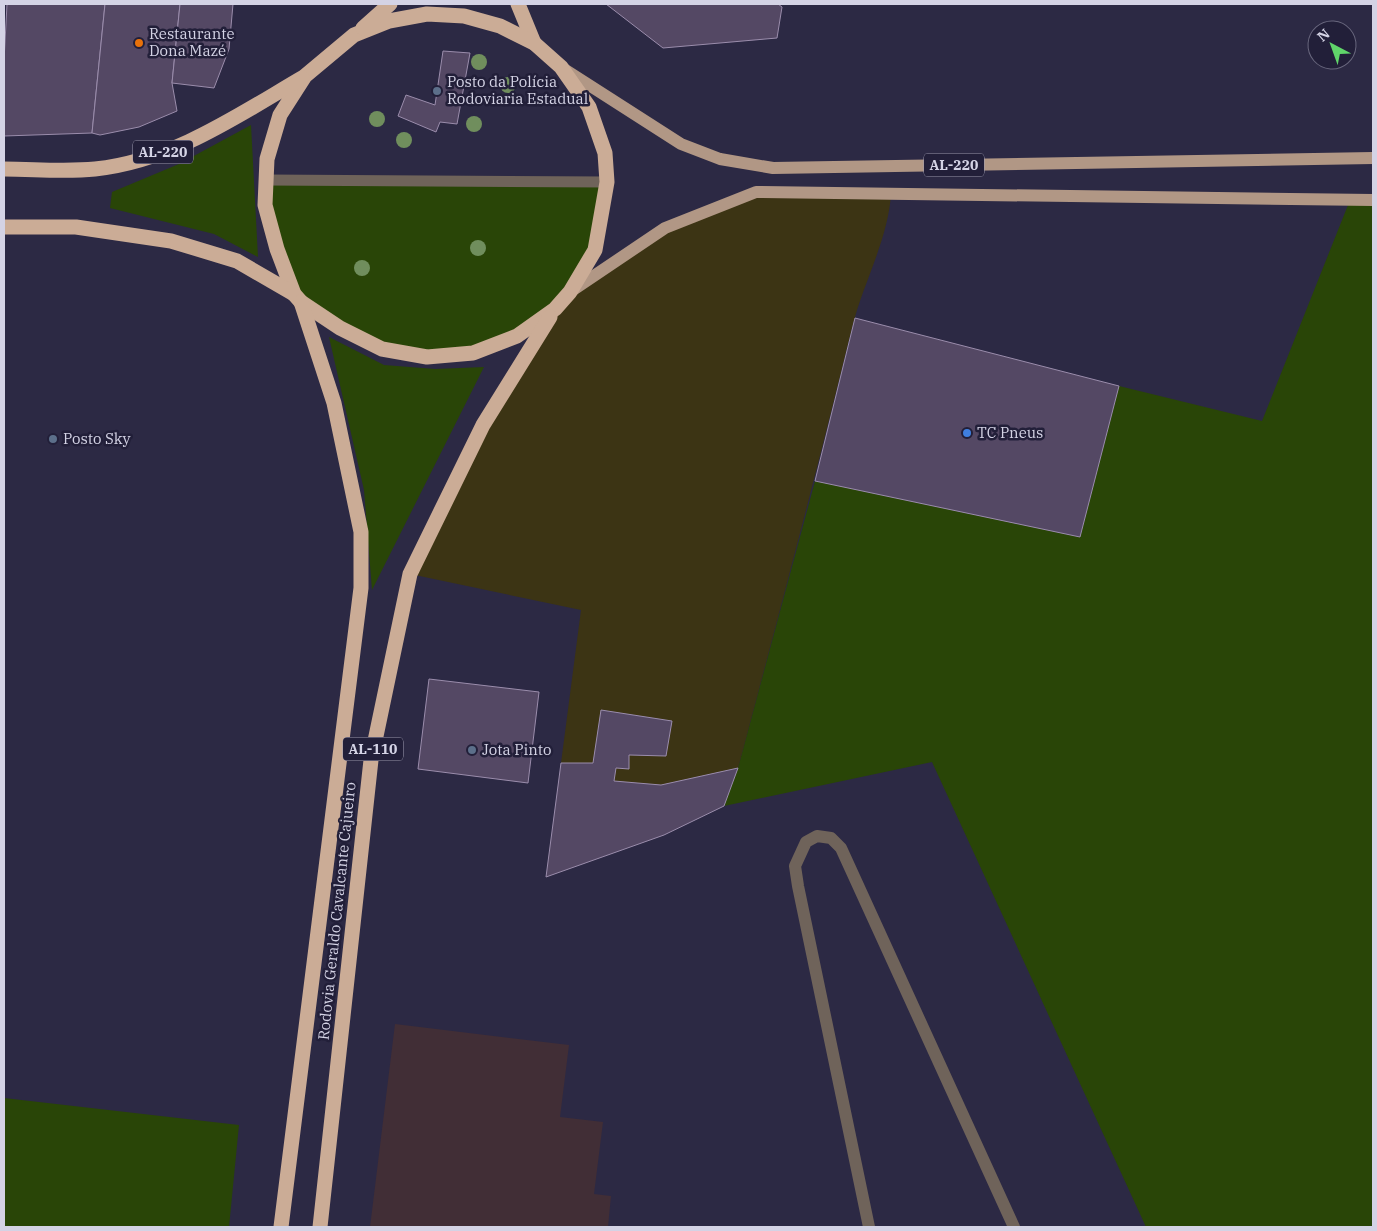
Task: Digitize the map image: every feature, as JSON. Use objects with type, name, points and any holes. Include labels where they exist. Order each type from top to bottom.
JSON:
[{"type":"highway","points":[[305,76],[390,4]]},
{"type":"highway","points":[[518,4],[534,43]]},
{"type":"highway","points":[[4,227],[76,227],[171,241],[236,261],[298,298],[340,328],[382,349],[427,357],[474,353],[517,336],[554,309],[570,292],[595,250],[606,182],[605,153],[589,106],[561,67],[534,43],[500,26],[464,16],[426,14],[390,21],[354,35]]},
{"type":"highway","name":"AL-220","points":[[4,169],[95,169],[143,160],[205,135],[305,76]]},
{"type":"highway","name":"Rodovia Geraldo Cavalcante Cajueiro","points":[[281,1227],[361,588],[361,532],[336,412],[298,298],[277,249],[265,205],[267,159],[280,115],[305,76]]},
{"type":"highway","name":"Rodovia Geraldo Cavalcante Cajueiro","points":[[320,1227],[371,760],[410,574],[483,425],[554,309]]},
{"type":"main road","name":"AL-220","points":[[561,67],[681,144],[720,159],[773,168],[1373,158]]},
{"type":"main road","name":"AL-220","points":[[570,292],[666,228],[756,192],[1373,200]]},
{"type":"street","points":[[869,1227],[795,866],[806,842],[817,836],[831,838],[841,848],[1014,1227]]},
{"type":"lane","points":[[266,180],[606,182]]},
{"type":"shaded area","points":[[395,1024],[569,1045],[560,1117],[603,1122],[594,1194],[611,1196],[608,1227],[370,1227]]},
{"type":"green space","points":[[251,125],[258,257],[214,234],[110,208],[112,192],[179,164]]},
{"type":"green space","points":[[266,180],[607,182],[595,250],[555,309],[474,353],[382,349],[294,294]]},
{"type":"green space","points":[[1350,200],[1373,200],[1373,1227],[1146,1227],[932,762],[724,806],[738,768],[815,481],[1080,537],[1119,386],[1262,421]]},
{"type":"green space","points":[[329,337],[384,365],[435,369],[484,367],[372,590],[364,490]]},
{"type":"green space","points":[[4,1098],[239,1125],[229,1227],[4,1227]]},
{"type":"sand","points":[[756,192],[891,194],[885,228],[852,328],[738,768],[661,785],[614,781],[616,768],[629,769],[629,755],[666,756],[672,721],[601,710],[593,763],[561,763],[581,610],[410,574],[554,309],[665,228]]},
{"type":"building","points":[[7,4],[105,4],[92,133],[4,136],[4,61]]},
{"type":"building","name":"Restaurante Dona Mazé","points":[[105,4],[180,4],[172,83],[177,111],[139,127],[100,135],[92,133]]},
{"type":"building","points":[[180,4],[233,4],[229,49],[214,88],[172,83]]},
{"type":"building","points":[[606,4],[778,4],[782,7],[777,38],[663,48]]},
{"type":"building","points":[[443,51],[470,53],[457,124],[440,122],[436,132],[398,116],[406,95],[435,105]]},
{"type":"building","name":"TC Pneus","points":[[855,318],[1119,386],[1080,537],[815,481]]},
{"type":"building","points":[[429,679],[539,692],[528,783],[418,769]]},
{"type":"building","points":[[601,710],[672,721],[666,756],[629,755],[629,769],[616,768],[614,781],[661,785],[738,768],[724,806],[664,835],[546,877],[561,763],[593,763]]},
{"type":"place","name":"Restaurante Dona Mazé","points":[[139,43]]},
{"type":"place","name":"Posto da Polícia Rodoviaria Estadual","points":[[437,91]]},
{"type":"place","name":"TC Pneus","points":[[967,433]]},
{"type":"place","name":"Posto Sky","points":[[53,439]]},
{"type":"place","name":"Jota Pinto","points":[[472,750]]}]
